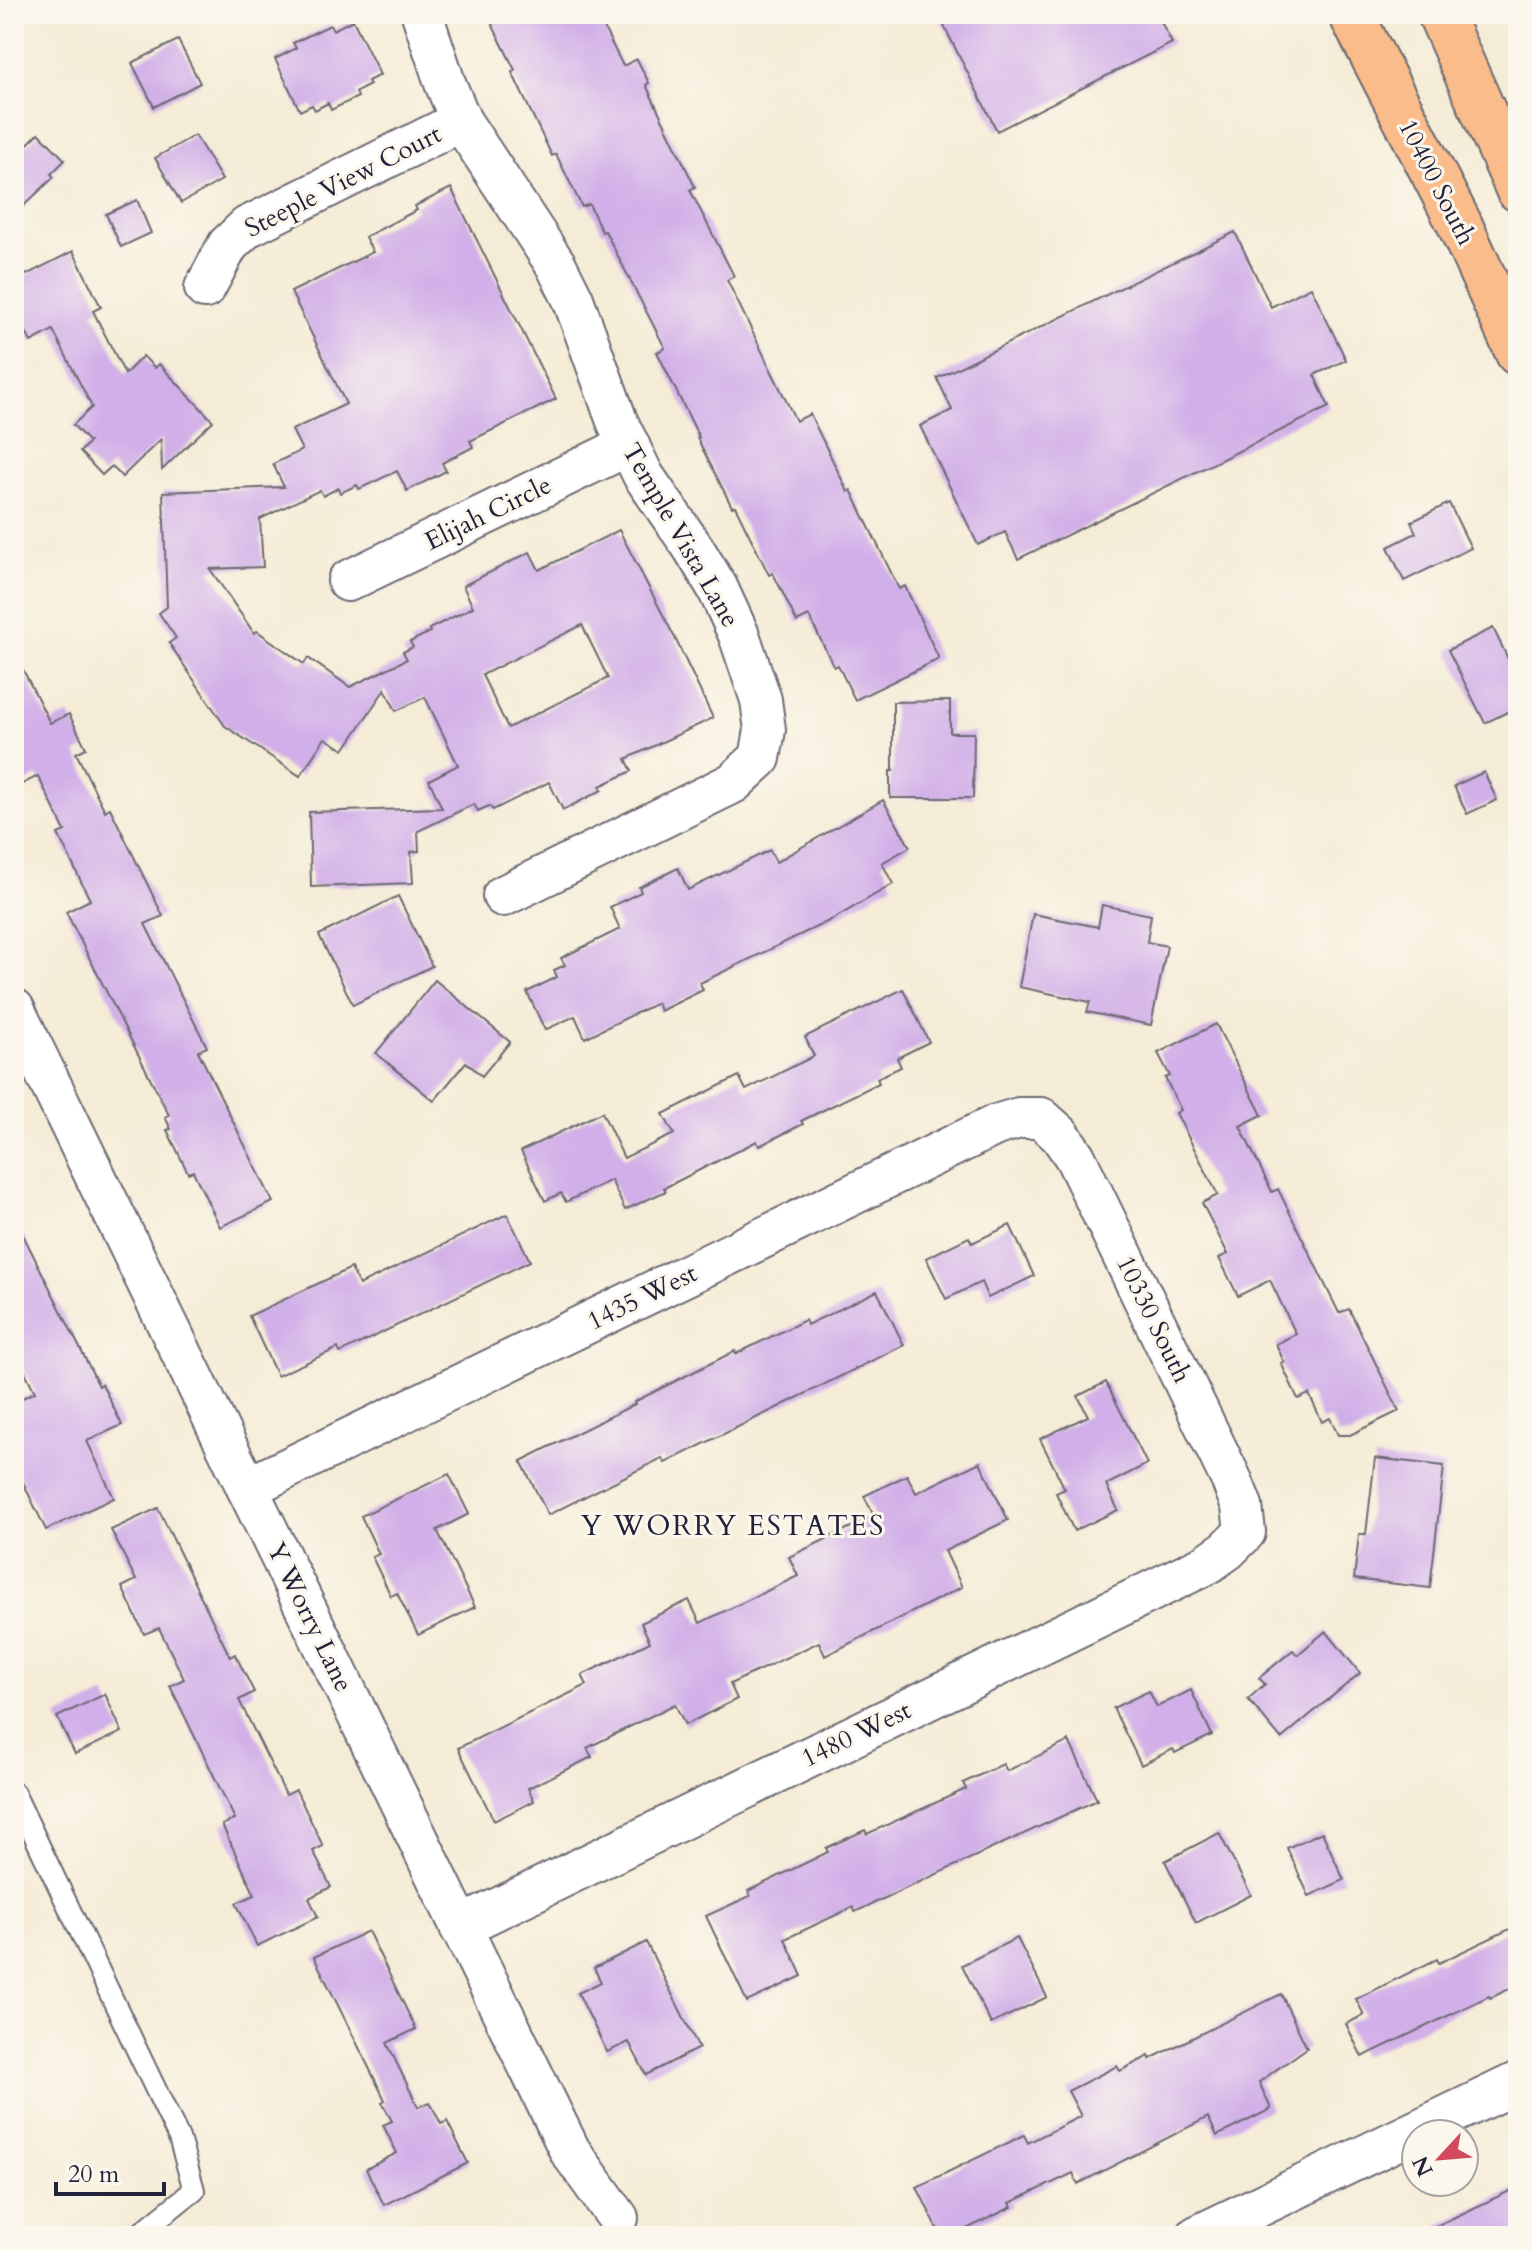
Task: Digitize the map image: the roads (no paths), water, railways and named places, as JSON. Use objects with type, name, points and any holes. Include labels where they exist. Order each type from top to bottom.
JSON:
[{"type":"main road","name":"10400 South","points":[[1351,14],[1452,210],[1518,353]]},
{"type":"main road","points":[[1440,14],[1518,189]]},
{"type":"street","name":"Temple Vista Lane","points":[[422,14],[461,121],[556,265],[573,299],[608,398],[643,475],[694,549],[729,610],[749,662],[764,715],[760,758],[743,776],[723,790],[503,896]]},
{"type":"street","name":"Steeple View Court","points":[[205,288],[228,245],[247,227],[461,121]]},
{"type":"street","name":"Elijah Circle","points":[[348,581],[629,445]]},
{"type":"street","name":"Y Worry Lane","points":[[14,1009],[570,2151],[618,2218]]},
{"type":"street","name":"1435 West","points":[[247,1488],[996,1125],[1019,1118],[1041,1118]]},
{"type":"street","name":"10330 South","points":[[1041,1118],[1060,1135],[1075,1157],[1232,1481],[1242,1506],[1245,1532]]},
{"type":"street","name":"1480 West","points":[[460,1927],[1207,1564],[1245,1532]]},
{"type":"street","points":[[1197,2236],[1518,2082]]},
{"type":"lane","points":[[14,1793],[179,2138],[194,2190],[137,2236]]},
{"type":"district","name":"Y WORRY ESTATES","points":[[733,1526]]}]
